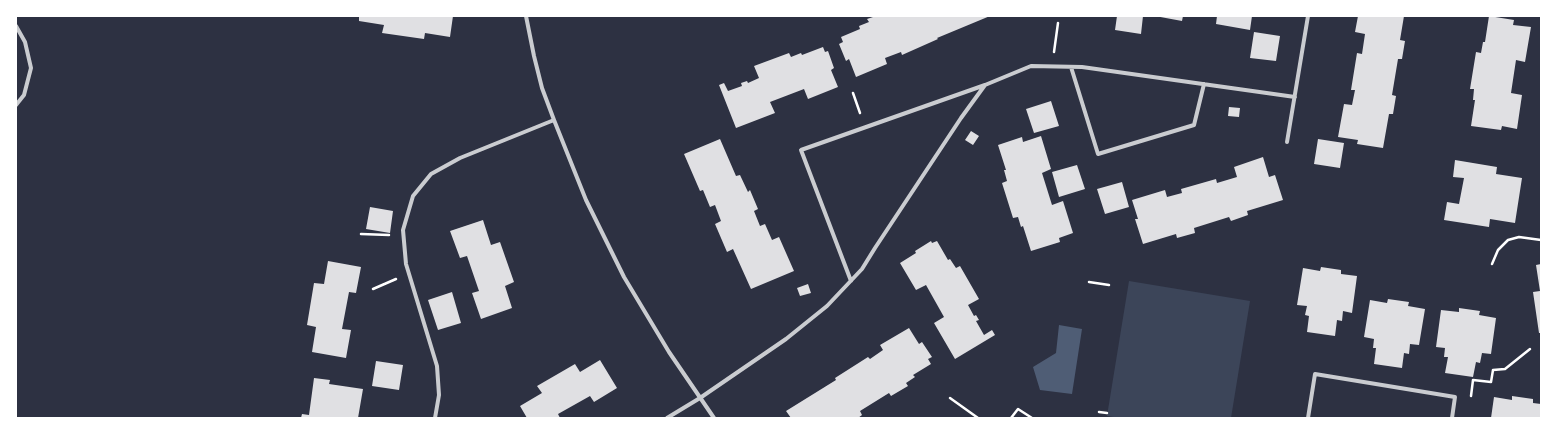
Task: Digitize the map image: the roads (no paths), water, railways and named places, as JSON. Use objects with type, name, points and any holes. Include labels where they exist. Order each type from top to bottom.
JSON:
[{"type":"street","points":[[526,16],[540,81],[586,200],[624,277],[669,352],[714,418]]},
{"type":"street","points":[[1287,142],[1308,16]]},
{"type":"street","points":[[16,26],[25,42],[31,68],[24,95],[16,105]]},
{"type":"street","points":[[851,281],[801,150],[985,85],[1031,66],[1082,67],[1294,97]]},
{"type":"street","points":[[1071,67],[1098,154],[1194,126],[1204,84]]},
{"type":"street","points":[[667,418],[700,398],[786,339],[827,306],[851,281],[862,269],[952,131],[985,85]]},
{"type":"street","points":[[434,418],[439,395],[438,366],[406,264],[402,230],[413,196],[431,174],[460,158],[554,120]]},
{"type":"street","points":[[1308,418],[1315,374],[1455,397],[1452,418]]}]
